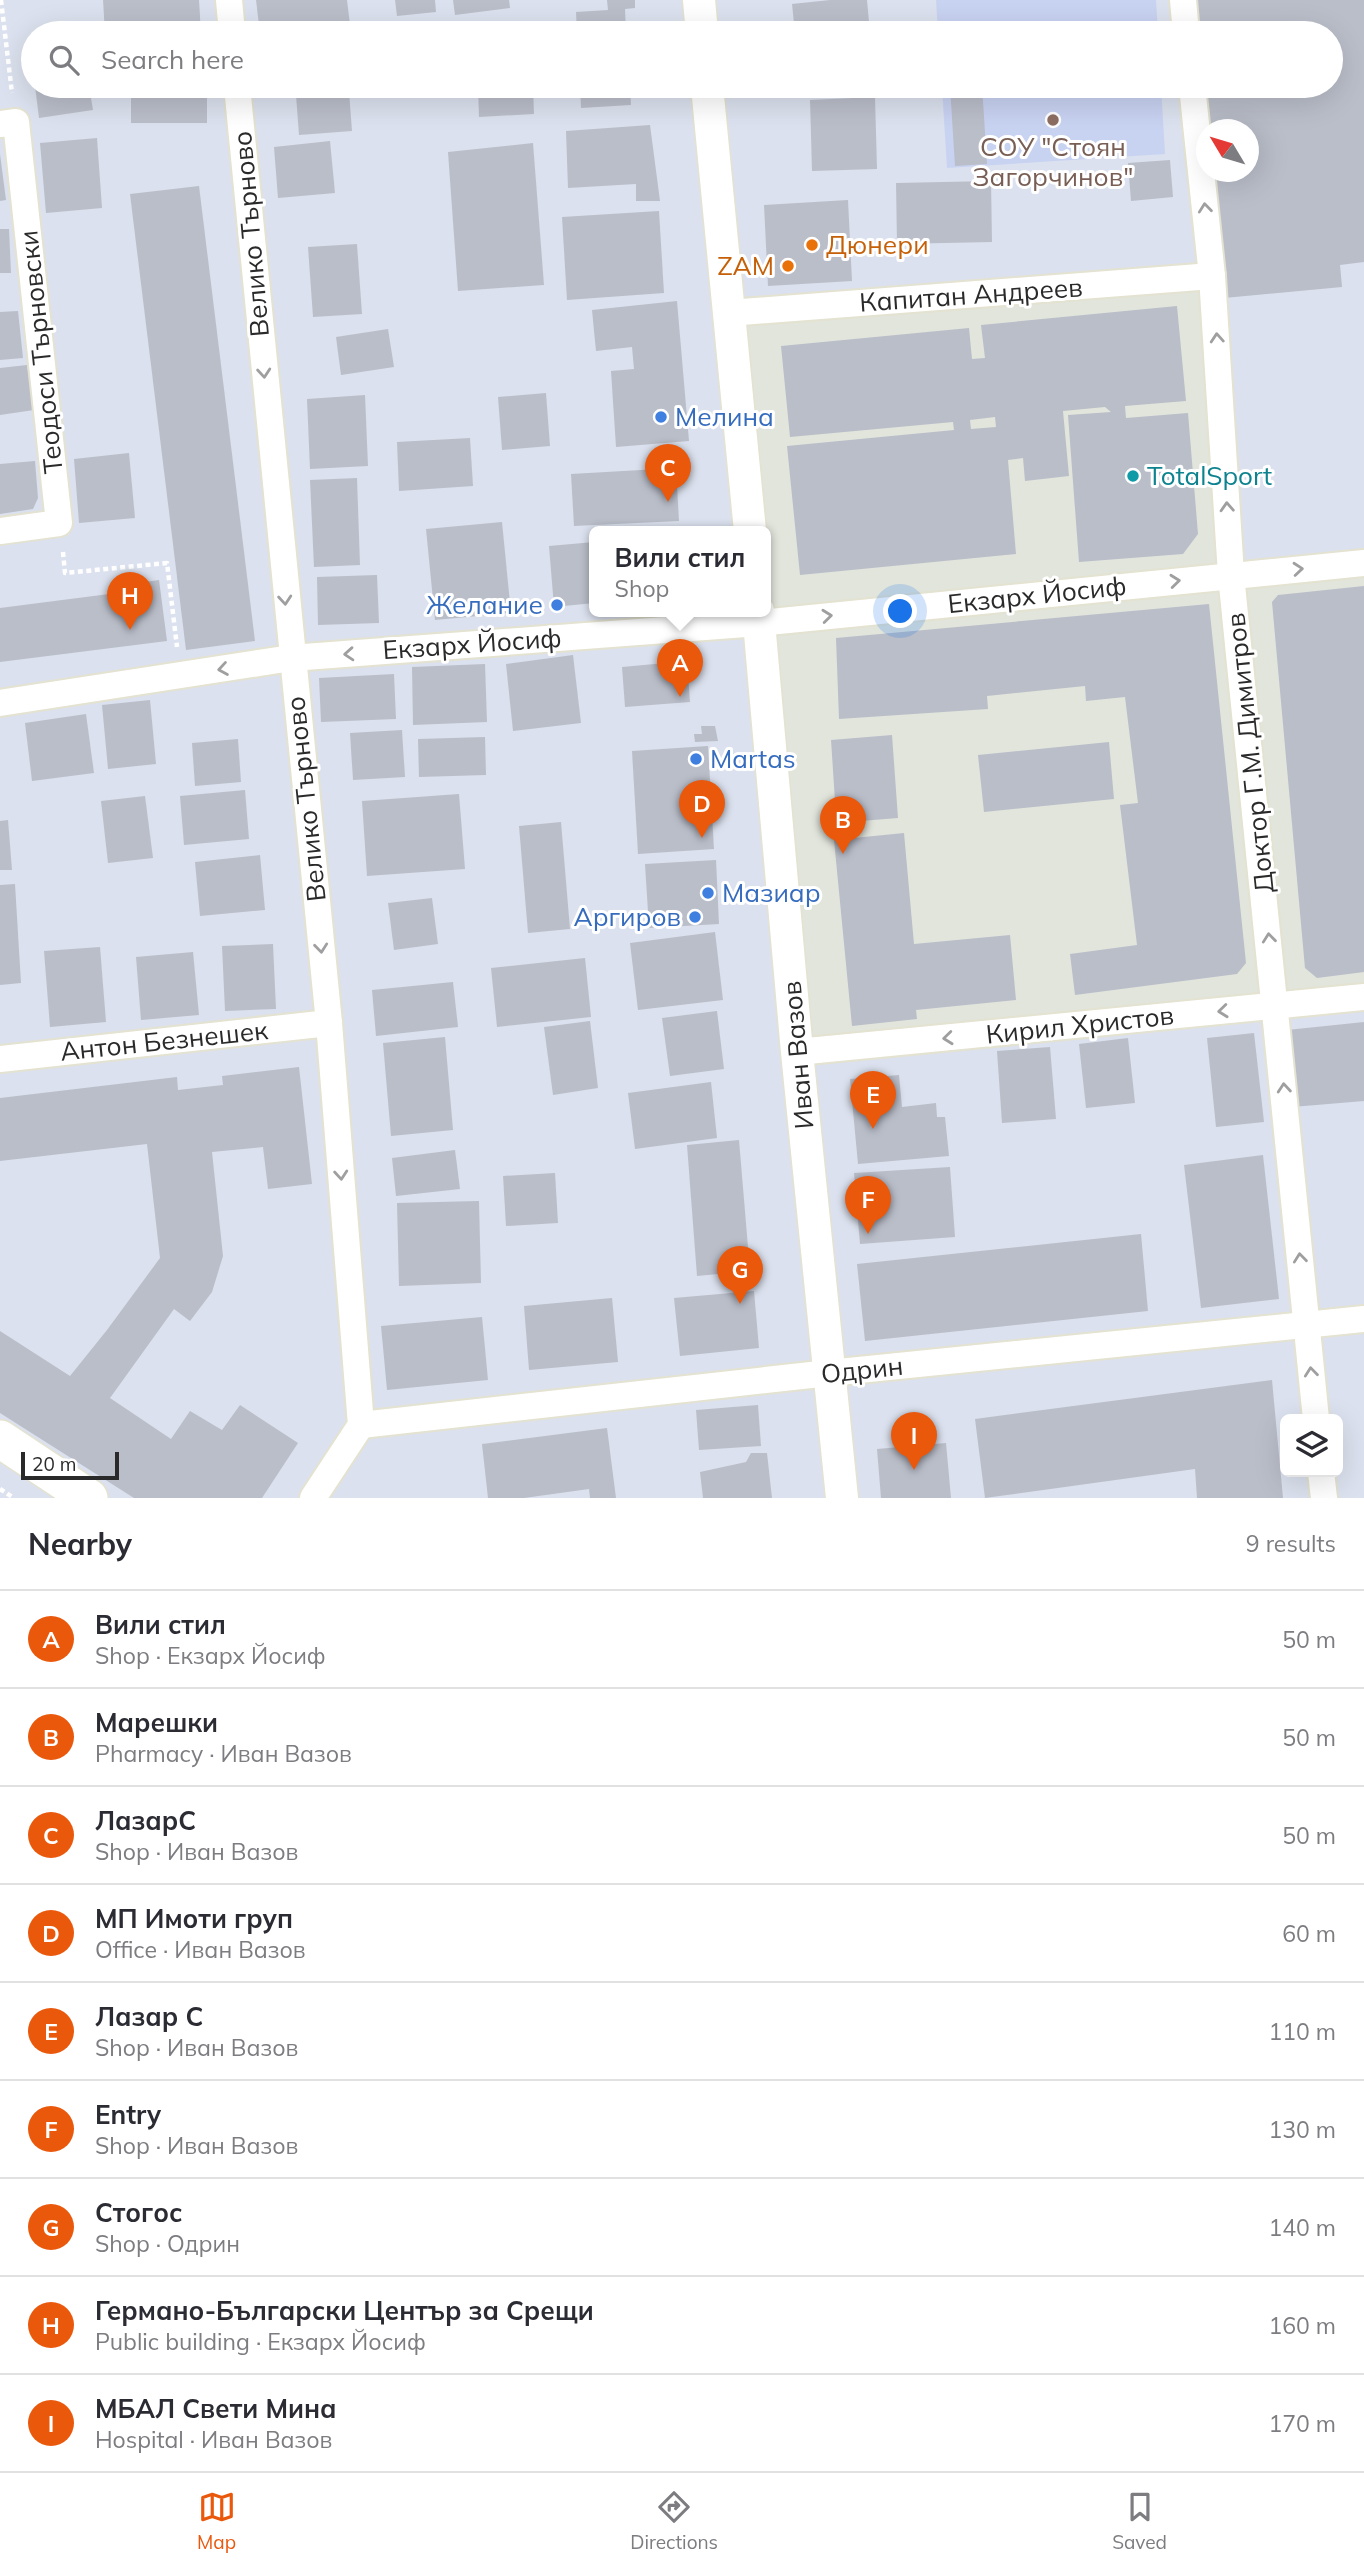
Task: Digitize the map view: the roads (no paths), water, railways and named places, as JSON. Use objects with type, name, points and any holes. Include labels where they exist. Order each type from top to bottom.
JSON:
[{"type":"main road","points":[[0,1439],[89,1498]]},
{"type":"street","points":[[229,0],[231,21]]},
{"type":"street","points":[[699,0],[701,21]]},
{"type":"street","points":[[1183,0],[1185,21]]},
{"type":"street","name":"Велико Търново","points":[[238,98],[291,658],[329,1023],[361,1425]]},
{"type":"street","points":[[708,98],[750,526]]},
{"type":"street","name":"Доктор Г.М. Димитров","points":[[1193,98],[1212,276],[1231,575],[1316,1414]]},
{"type":"street","name":"Теодоси Търновски","points":[[0,531],[60,523],[8,123]]},
{"type":"street","name":"Капитан Андреев","points":[[729,313],[1212,276]]},
{"type":"street","name":"Екзарх Йосиф","points":[[771,616],[1364,563]]},
{"type":"street","name":"Екзарх Йосиф","points":[[0,704],[291,658],[758,617]]},
{"type":"street","name":"Иван Вазов","points":[[758,617],[797,1052],[842,1498]]},
{"type":"street","name":"Кирил Христов","points":[[797,1052],[1364,997]]},
{"type":"street","name":"Антон Безнешек","points":[[0,1059],[329,1023]]},
{"type":"street","name":"Одрин","points":[[361,1425],[829,1373],[1364,1319]]},
{"type":"street","points":[[313,1498],[361,1425]]},
{"type":"street","points":[[1322,1477],[1324,1498]]},
{"type":"place","name":"СОУ \"Стоян Загорчинов\"","points":[[1053,120]]},
{"type":"place","name":"Дюнери","points":[[812,245]]},
{"type":"place","name":"ZAM","points":[[788,266]]},
{"type":"place","name":"Мелина","points":[[661,417]]},
{"type":"place","name":"TotalSport","points":[[1133,476]]},
{"type":"place","name":"ЛазарС","points":[[668,502]]},
{"type":"place","name":"Желание","points":[[557,605]]},
{"type":"place","name":"Германо-Български Център за Срещи","points":[[130,630]]},
{"type":"place","name":"Вили стил","points":[[680,697]]},
{"type":"place","name":"Martas","points":[[696,759]]},
{"type":"place","name":"МП Имоти груп","points":[[702,838]]},
{"type":"place","name":"Марешки","points":[[843,854]]},
{"type":"place","name":"Мазиар","points":[[708,893]]},
{"type":"place","name":"Аргиров","points":[[695,917]]},
{"type":"place","name":"Лазар С","points":[[873,1129]]},
{"type":"place","name":"Entry","points":[[868,1234]]},
{"type":"place","name":"Стогос","points":[[740,1304]]},
{"type":"place","name":"МБАЛ Свети Мина","points":[[914,1470]]}]
